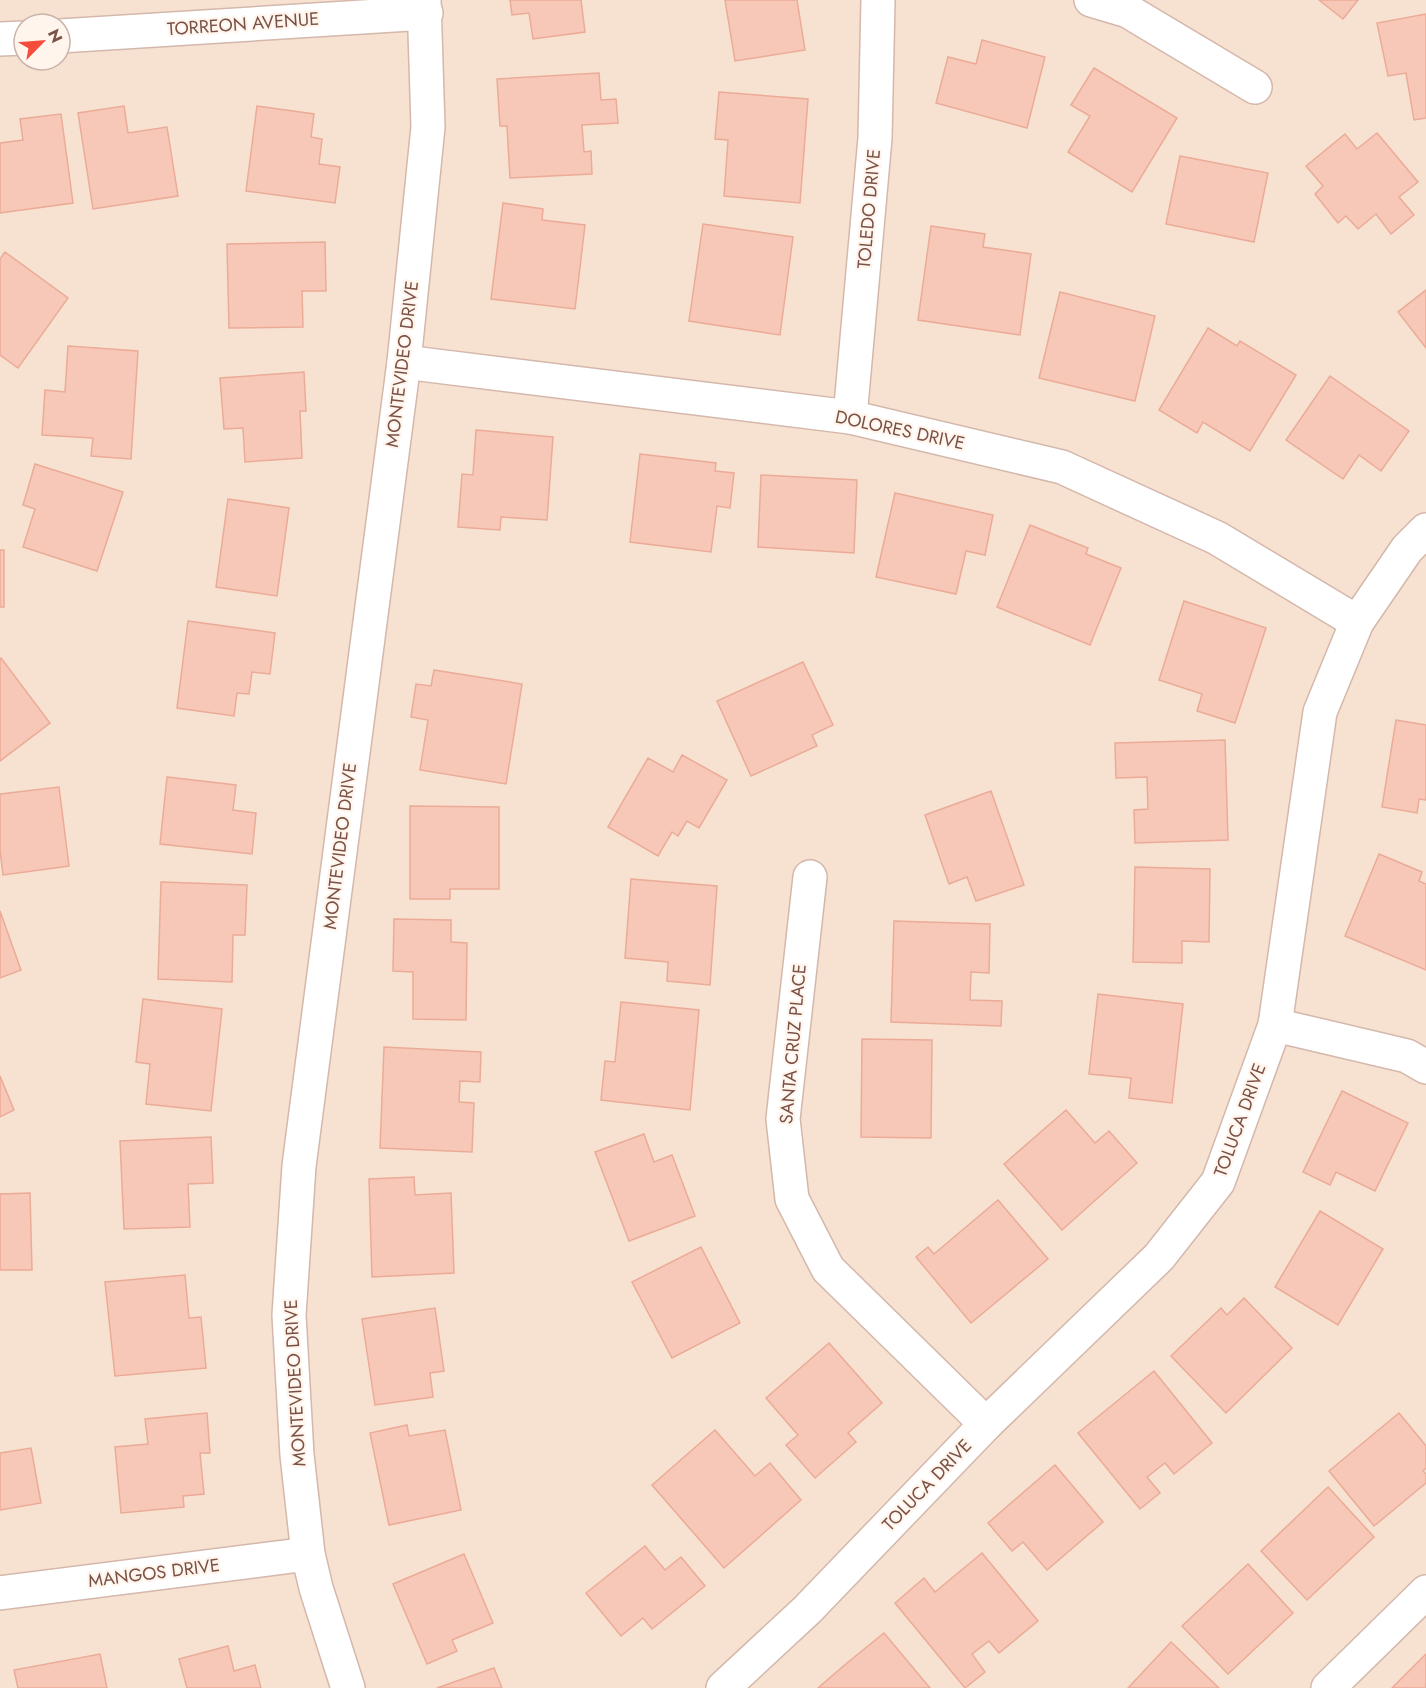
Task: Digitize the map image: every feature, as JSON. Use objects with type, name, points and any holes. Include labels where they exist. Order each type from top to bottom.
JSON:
[{"type":"street","name":"TOLEDO DRIVE","points":[[850,417],[875,138],[878,0]]},
{"type":"street","points":[[1091,0],[1128,11],[1255,87]]},
{"type":"street","name":"TORREON AVENUE","points":[[72,35],[425,7]]},
{"type":"street","name":"MONTEVIDEO DRIVE","points":[[348,1688],[316,1588],[308,1554],[297,1455],[289,1315],[299,1166],[404,362],[428,127],[425,7]]},
{"type":"street","name":"DOLORES DRIVE","points":[[404,362],[850,417],[1062,467],[1217,538],[1357,622]]},
{"type":"street","name":"TOLUCA DRIVE","points":[[723,1688],[807,1610],[986,1424],[1159,1257],[1218,1182],[1275,1025],[1320,712],[1357,622],[1407,549],[1426,530]]},
{"type":"street","name":"SANTA CRUZ PLACE","points":[[810,877],[783,1119],[792,1199],[828,1269],[986,1424]]},
{"type":"street","points":[[1275,1025],[1407,1056],[1426,1067]]},
{"type":"street","name":"MANGOS DRIVE","points":[[0,1593],[308,1554]]},
{"type":"street","points":[[1328,1688],[1426,1592]]},
{"type":"shaded area","points":[[0,0],[1426,0],[1426,1688],[0,1688]]},
{"type":"building","points":[[510,0],[581,0],[585,32],[533,39],[529,13],[512,15]]},
{"type":"building","points":[[725,0],[797,0],[805,50],[735,61]]},
{"type":"building","points":[[1319,0],[1358,0],[1343,19]]},
{"type":"building","points":[[1426,14],[1426,118],[1414,120],[1406,73],[1388,76],[1377,23]]},
{"type":"building","points":[[982,40],[1045,57],[1027,128],[936,103],[948,57],[976,64]]},
{"type":"building","points":[[1094,68],[1177,118],[1132,192],[1068,152],[1090,116],[1071,105]]},
{"type":"building","points":[[599,73],[601,100],[616,99],[618,123],[582,125],[584,152],[591,151],[592,174],[510,178],[507,126],[500,126],[497,79]]},
{"type":"building","points":[[719,92],[808,99],[800,203],[724,196],[728,140],[715,139]]},
{"type":"building","points":[[124,106],[128,133],[167,127],[178,196],[93,209],[78,113]]},
{"type":"building","points":[[257,106],[314,114],[311,137],[322,139],[319,164],[340,167],[335,203],[246,191]]},
{"type":"building","points":[[61,114],[73,203],[0,213],[0,143],[23,140],[20,119]]},
{"type":"building","points":[[1377,133],[1418,182],[1399,197],[1414,215],[1391,234],[1376,214],[1358,229],[1346,216],[1338,223],[1315,194],[1323,186],[1306,166],[1345,134],[1357,149]]},
{"type":"building","points":[[1180,156],[1268,173],[1254,242],[1166,224]]},
{"type":"building","points":[[503,203],[543,209],[542,220],[585,225],[575,309],[491,299]]},
{"type":"building","points":[[703,224],[793,237],[780,335],[689,321]]},
{"type":"building","points":[[931,226],[985,234],[983,247],[1031,254],[1020,335],[918,320]]},
{"type":"building","points":[[325,242],[326,291],[302,291],[303,327],[229,328],[227,244]]},
{"type":"building","points":[[5,252],[68,298],[18,368],[0,355],[0,259]]},
{"type":"building","points":[[1426,290],[1426,348],[1398,312]]},
{"type":"building","points":[[1060,292],[1155,316],[1135,401],[1039,378]]},
{"type":"building","points":[[1208,328],[1237,346],[1240,341],[1296,375],[1250,451],[1203,422],[1197,433],[1159,410]]},
{"type":"building","points":[[68,346],[138,351],[131,459],[91,456],[93,438],[42,435],[45,390],[65,392]]},
{"type":"building","points":[[304,372],[306,411],[300,411],[302,458],[245,462],[243,428],[224,429],[220,378]]},
{"type":"building","points":[[1330,376],[1409,431],[1381,471],[1359,455],[1343,479],[1286,440]]},
{"type":"building","points":[[476,430],[553,437],[547,520],[501,517],[500,530],[458,527],[462,474],[473,475]]},
{"type":"building","points":[[640,454],[716,463],[715,471],[734,473],[730,508],[717,506],[711,552],[630,542]]},
{"type":"building","points":[[35,464],[123,492],[97,571],[23,547],[35,509],[23,505]]},
{"type":"building","points":[[761,475],[857,480],[854,553],[758,547]]},
{"type":"building","points":[[895,493],[993,515],[985,555],[966,551],[956,594],[876,577]]},
{"type":"building","points":[[228,499],[289,508],[277,596],[216,587]]},
{"type":"building","points":[[1030,525],[1088,548],[1086,554],[1121,568],[1090,645],[997,607]]},
{"type":"building","points":[[0,550],[4,550],[4,607],[0,607]]},
{"type":"building","points":[[1184,601],[1266,628],[1235,723],[1197,711],[1202,694],[1159,680]]},
{"type":"building","points":[[188,621],[275,633],[270,674],[252,672],[249,694],[237,693],[234,716],[177,708]]},
{"type":"building","points":[[0,659],[50,723],[0,761]]},
{"type":"building","points":[[803,662],[833,725],[812,735],[817,746],[751,776],[717,701]]},
{"type":"building","points":[[434,670],[522,684],[506,784],[420,770],[428,720],[411,717],[416,684],[431,686]]},
{"type":"building","points":[[1396,720],[1426,725],[1426,800],[1419,799],[1417,813],[1382,807]]},
{"type":"building","points":[[1225,740],[1228,840],[1135,843],[1134,810],[1148,809],[1147,777],[1116,778],[1115,743]]},
{"type":"building","points":[[682,755],[727,780],[699,828],[687,821],[678,836],[672,832],[658,856],[608,827],[648,758],[673,772]]},
{"type":"building","points":[[167,777],[236,785],[233,810],[256,813],[252,854],[160,844]]},
{"type":"building","points":[[59,787],[69,866],[3,875],[0,850],[0,794]]},
{"type":"building","points":[[991,791],[1024,885],[976,901],[967,877],[949,884],[925,815]]},
{"type":"building","points":[[410,806],[499,807],[499,889],[450,889],[450,899],[410,899]]},
{"type":"building","points":[[1379,854],[1422,872],[1419,881],[1426,884],[1426,970],[1345,936]]},
{"type":"building","points":[[1135,867],[1210,869],[1209,942],[1182,941],[1182,963],[1133,962]]},
{"type":"building","points":[[631,879],[717,886],[710,985],[667,981],[668,962],[625,958]]},
{"type":"building","points":[[161,882],[247,885],[245,935],[233,935],[232,982],[158,979]]},
{"type":"building","points":[[0,911],[21,970],[0,978]]},
{"type":"building","points":[[394,919],[451,920],[451,942],[467,943],[466,1020],[413,1019],[413,972],[393,971]]},
{"type":"building","points":[[894,921],[990,924],[989,973],[971,972],[970,1000],[1002,1001],[1001,1026],[891,1022]]},
{"type":"building","points":[[1098,994],[1183,1004],[1172,1103],[1129,1098],[1131,1078],[1089,1074]]},
{"type":"building","points":[[143,999],[222,1009],[211,1111],[146,1104],[150,1064],[136,1062]]},
{"type":"building","points":[[621,1002],[699,1010],[690,1110],[601,1100],[605,1061],[615,1062]]},
{"type":"building","points":[[862,1039],[932,1040],[931,1138],[861,1137]]},
{"type":"building","points":[[384,1047],[481,1052],[480,1082],[460,1081],[459,1102],[474,1103],[472,1152],[380,1148]]},
{"type":"building","points":[[0,1076],[14,1110],[0,1117]]},
{"type":"building","points":[[1342,1091],[1408,1123],[1375,1191],[1336,1172],[1330,1185],[1303,1172]]},
{"type":"building","points":[[1066,1110],[1095,1143],[1109,1131],[1137,1163],[1062,1230],[1004,1164]]},
{"type":"building","points":[[644,1134],[654,1162],[672,1155],[695,1216],[629,1241],[595,1152]]},
{"type":"building","points":[[211,1137],[213,1183],[188,1184],[190,1227],[124,1229],[120,1141]]},
{"type":"building","points":[[414,1177],[415,1195],[451,1193],[454,1273],[372,1277],[369,1179]]},
{"type":"building","points":[[30,1193],[32,1270],[0,1270],[0,1194]]},
{"type":"building","points":[[998,1200],[1048,1259],[971,1323],[916,1257],[928,1247],[934,1254]]},
{"type":"building","points":[[1320,1211],[1383,1249],[1338,1325],[1275,1287]]},
{"type":"building","points":[[701,1247],[740,1323],[672,1358],[632,1282]]},
{"type":"building","points":[[185,1275],[189,1318],[201,1317],[206,1368],[115,1376],[105,1282]]},
{"type":"building","points":[[1244,1298],[1292,1348],[1226,1413],[1171,1356],[1221,1308],[1227,1315]]},
{"type":"building","points":[[435,1308],[444,1371],[430,1373],[433,1397],[375,1405],[362,1319]]},
{"type":"building","points":[[829,1343],[882,1403],[848,1433],[856,1442],[815,1478],[786,1445],[798,1435],[766,1398]]},
{"type":"building","points":[[1154,1371],[1212,1443],[1174,1474],[1165,1463],[1147,1477],[1160,1493],[1140,1509],[1078,1433]]},
{"type":"building","points":[[207,1413],[210,1453],[200,1453],[204,1494],[183,1496],[184,1507],[121,1513],[115,1447],[148,1444],[145,1419]]},
{"type":"building","points":[[1399,1413],[1426,1446],[1426,1468],[1423,1471],[1426,1474],[1426,1483],[1374,1526],[1329,1471]]},
{"type":"building","points":[[407,1425],[409,1436],[445,1430],[461,1510],[389,1525],[370,1433]]},
{"type":"building","points":[[715,1430],[755,1476],[770,1463],[801,1500],[724,1568],[652,1485]]},
{"type":"building","points":[[31,1448],[41,1503],[0,1510],[0,1453]]},
{"type":"building","points":[[1055,1465],[1103,1522],[1047,1570],[1023,1542],[1012,1551],[988,1523]]},
{"type":"building","points":[[1328,1487],[1374,1537],[1307,1600],[1261,1551]]},
{"type":"building","points":[[645,1546],[665,1570],[681,1557],[705,1586],[652,1629],[643,1618],[621,1636],[586,1593]]},
{"type":"building","points":[[982,1553],[1038,1621],[999,1653],[989,1641],[972,1654],[985,1672],[965,1688],[895,1603],[924,1578],[935,1592]]},
{"type":"building","points":[[464,1554],[493,1623],[452,1640],[457,1651],[427,1664],[393,1584]]},
{"type":"building","points":[[1248,1564],[1293,1613],[1228,1674],[1182,1626]]},
{"type":"building","points":[[884,1633],[930,1688],[818,1688],[847,1663]]},
{"type":"building","points":[[1171,1642],[1219,1688],[1128,1688]]},
{"type":"building","points":[[228,1646],[234,1671],[255,1665],[261,1688],[187,1688],[179,1659]]},
{"type":"building","points":[[100,1654],[107,1688],[18,1688],[14,1670]]},
{"type":"building","points":[[1426,1654],[1426,1688],[1392,1688]]},
{"type":"building","points":[[494,1668],[502,1688],[437,1688]]}]
